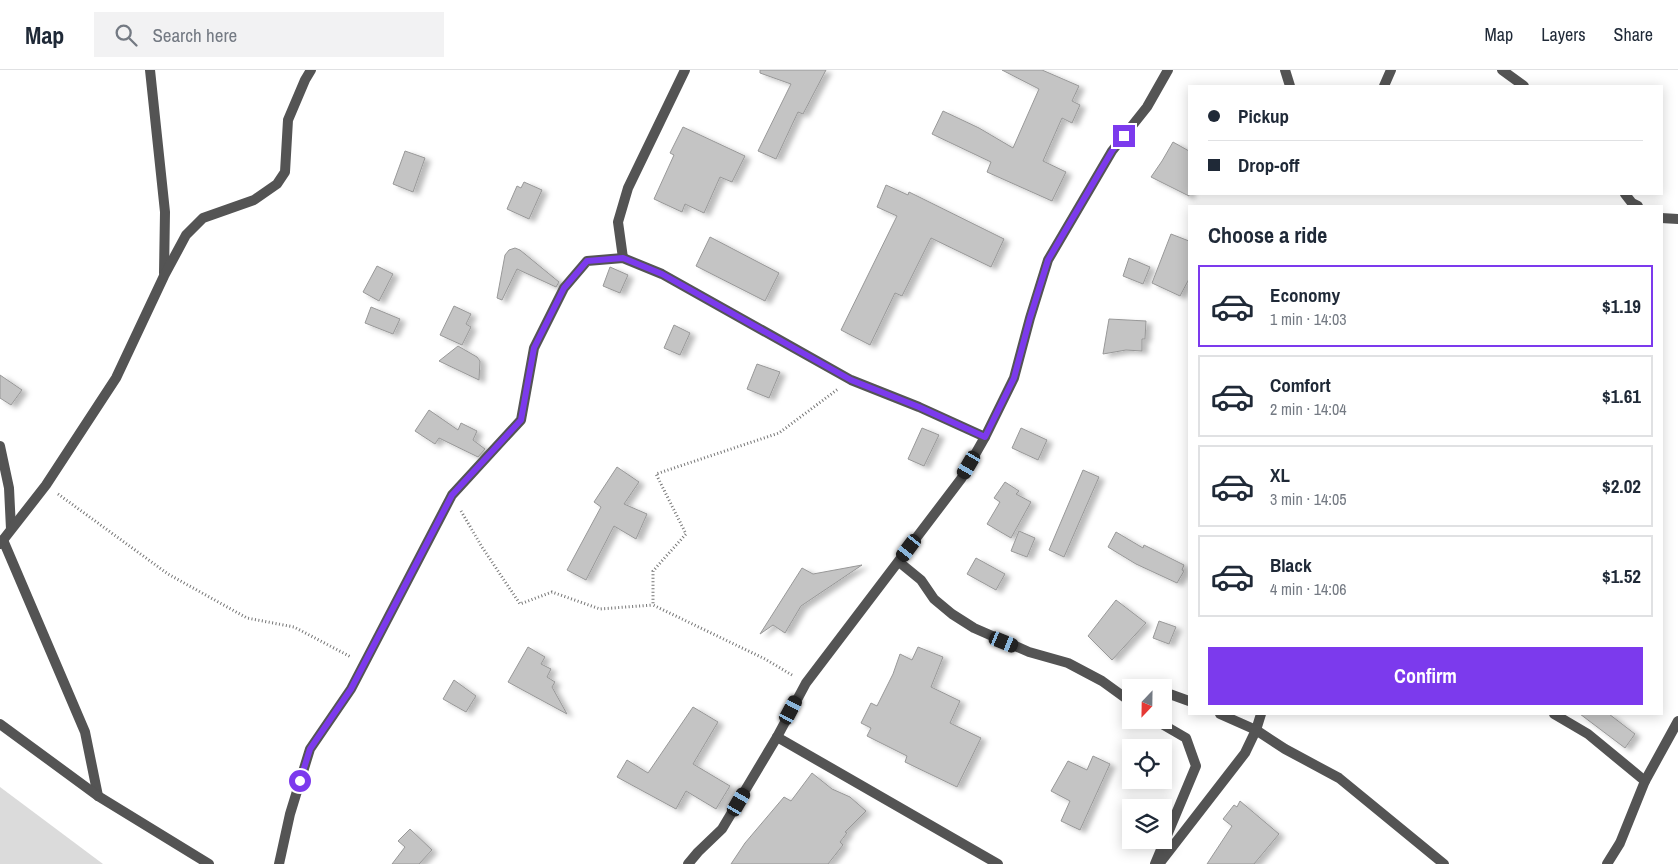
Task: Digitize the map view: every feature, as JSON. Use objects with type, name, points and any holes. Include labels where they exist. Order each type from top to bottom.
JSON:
[{"type":"street","points":[[150,70],[165,212],[164,276]]},
{"type":"street","points":[[98,796],[85,732],[2,542],[46,485],[116,378],[164,276],[186,235],[203,218],[254,200],[277,184],[285,172],[288,120],[305,80],[312,70]]},
{"type":"street","points":[[623,258],[618,222],[628,188],[685,70]]},
{"type":"street","points":[[688,864],[722,829],[777,737],[806,683],[960,479],[985,437],[1014,378],[1048,260],[1112,151],[1147,107],[1168,70]]},
{"type":"street","points":[[1285,70],[1290,85]]},
{"type":"street","points":[[1384,85],[1392,70]]},
{"type":"street","points":[[1502,70],[1523,85]]},
{"type":"street","points":[[1626,195],[1636,205]]},
{"type":"street","points":[[1663,218],[1678,219]]},
{"type":"street","points":[[279,864],[290,814],[310,749],[351,689],[452,495],[521,420],[534,348],[564,288],[587,261],[623,258],[662,274],[851,380],[919,407],[985,437]]},
{"type":"street","points":[[0,446],[10,488],[11,530]]},
{"type":"street","points":[[899,562],[921,580],[934,599],[952,614],[974,628],[1029,652],[1068,663],[1122,692]]},
{"type":"street","points":[[1172,695],[1188,701]]},
{"type":"street","points":[[1222,715],[1256,730],[1285,749],[1339,778],[1444,864]]},
{"type":"street","points":[[1159,864],[1245,753],[1261,715]]},
{"type":"street","points":[[1556,715],[1588,734],[1645,781]]},
{"type":"street","points":[[1607,864],[1620,843],[1645,781],[1678,721]]},
{"type":"street","points":[[0,724],[98,796],[209,864]]},
{"type":"street","points":[[1155,864],[1196,766],[1186,738],[1170,729]]},
{"type":"street","points":[[777,737],[998,864]]},
{"type":"path","points":[[653,605],[653,570],[686,534],[656,474],[779,432],[851,380]]},
{"type":"path","points":[[46,485],[168,574],[247,618],[294,627],[364,664]]},
{"type":"path","points":[[452,495],[482,547],[520,604],[552,592],[600,608],[653,605],[765,659],[806,683]]},
{"type":"shaded area","points":[[0,787],[103,864],[0,864]]},
{"type":"building","points":[[760,70],[826,70],[803,114],[798,112],[776,159],[758,151],[791,84],[760,73]]},
{"type":"building","points":[[1002,70],[1042,70],[1079,86],[1072,101],[1080,105],[1072,123],[1062,118],[1043,161],[1066,172],[1052,201],[987,172],[991,162],[932,134],[943,111],[979,128],[1013,148],[1039,89]]},
{"type":"building","points":[[683,127],[745,156],[732,182],[720,177],[704,213],[685,204],[682,212],[654,199],[674,155],[670,153]]},
{"type":"building","points":[[1173,142],[1188,150],[1189,196],[1151,177]]},
{"type":"building","points":[[405,151],[425,158],[413,192],[393,184]]},
{"type":"building","points":[[524,182],[542,190],[529,219],[507,209],[517,186],[521,188]]},
{"type":"building","points":[[886,185],[908,195],[909,192],[1004,239],[991,267],[931,238],[902,296],[895,293],[870,345],[841,330],[897,216],[877,207]]},
{"type":"building","points":[[1171,234],[1188,241],[1188,281],[1180,296],[1152,283]]},
{"type":"building","points":[[710,237],[779,273],[765,301],[696,266]]},
{"type":"building","points":[[515,248],[559,282],[556,287],[517,269],[502,300],[497,298],[505,255],[509,250]]},
{"type":"building","points":[[1129,258],[1150,267],[1143,284],[1123,276]]},
{"type":"building","points":[[377,266],[393,274],[379,301],[363,292]]},
{"type":"building","points":[[610,267],[628,275],[620,293],[603,286]]},
{"type":"building","points":[[454,306],[471,314],[466,324],[471,327],[462,345],[440,335]]},
{"type":"building","points":[[371,307],[400,319],[393,334],[365,323]]},
{"type":"building","points":[[1109,319],[1146,321],[1145,339],[1142,339],[1142,351],[1126,350],[1103,354]]},
{"type":"building","points":[[674,325],[690,333],[680,355],[664,348]]},
{"type":"building","points":[[458,346],[477,357],[480,361],[479,380],[439,361]]},
{"type":"building","points":[[757,364],[780,372],[769,398],[747,389]]},
{"type":"building","points":[[0,375],[22,390],[11,405],[0,398]]},
{"type":"building","points":[[429,410],[458,430],[461,423],[477,431],[473,440],[485,449],[478,457],[439,438],[435,444],[415,431]]},
{"type":"building","points":[[922,428],[939,435],[924,466],[908,459]]},
{"type":"building","points":[[1021,428],[1047,440],[1038,460],[1012,448]]},
{"type":"building","points":[[617,467],[639,482],[624,504],[647,514],[636,539],[614,526],[586,580],[567,570],[601,507],[594,502]]},
{"type":"building","points":[[1083,470],[1099,477],[1064,557],[1049,550]]},
{"type":"building","points":[[1005,482],[1019,491],[1016,494],[1031,502],[1011,538],[987,524],[1000,502],[994,498]]},
{"type":"building","points":[[1019,531],[1035,538],[1027,557],[1011,551]]},
{"type":"building","points":[[1116,532],[1143,548],[1144,545],[1184,565],[1182,570],[1184,571],[1177,583],[1136,564],[1108,547]]},
{"type":"building","points":[[976,558],[1005,574],[996,590],[967,574]]},
{"type":"building","points":[[862,565],[801,606],[785,633],[773,625],[760,634],[802,568],[813,574]]},
{"type":"building","points":[[1116,600],[1146,623],[1112,660],[1088,636]]},
{"type":"building","points":[[1159,621],[1176,627],[1169,644],[1153,638]]},
{"type":"building","points":[[528,647],[545,657],[541,664],[551,669],[547,677],[555,682],[552,687],[567,714],[508,682]]},
{"type":"building","points":[[918,647],[943,657],[931,687],[960,701],[950,723],[981,738],[957,787],[905,762],[907,756],[867,736],[871,728],[861,723],[871,703],[877,706],[893,674],[900,654],[912,660]]},
{"type":"building","points":[[454,680],[476,696],[466,712],[443,699]]},
{"type":"building","points":[[693,707],[718,722],[693,764],[730,786],[716,809],[686,791],[676,809],[617,777],[627,760],[648,773]]},
{"type":"building","points":[[1581,715],[1610,715],[1635,734],[1625,748]]},
{"type":"building","points":[[1093,756],[1110,764],[1080,830],[1061,821],[1070,801],[1051,791],[1068,761],[1087,770]]},
{"type":"building","points":[[812,773],[832,789],[850,797],[866,811],[845,832],[847,833],[840,842],[843,845],[828,864],[731,864],[745,843],[784,797],[791,801]]},
{"type":"building","points":[[1240,801],[1279,834],[1254,864],[1207,864],[1232,826],[1223,819],[1234,805],[1237,807]]},
{"type":"building","points":[[410,829],[432,850],[419,864],[392,864],[405,847],[398,841]]},
{"type":"route","points":[[300,781],[310,749],[351,689],[452,495],[521,420],[534,348],[564,288],[587,261],[623,258],[662,274],[851,380],[919,407],[985,437],[1014,378],[1048,260],[1112,151],[1124,136]]}]
